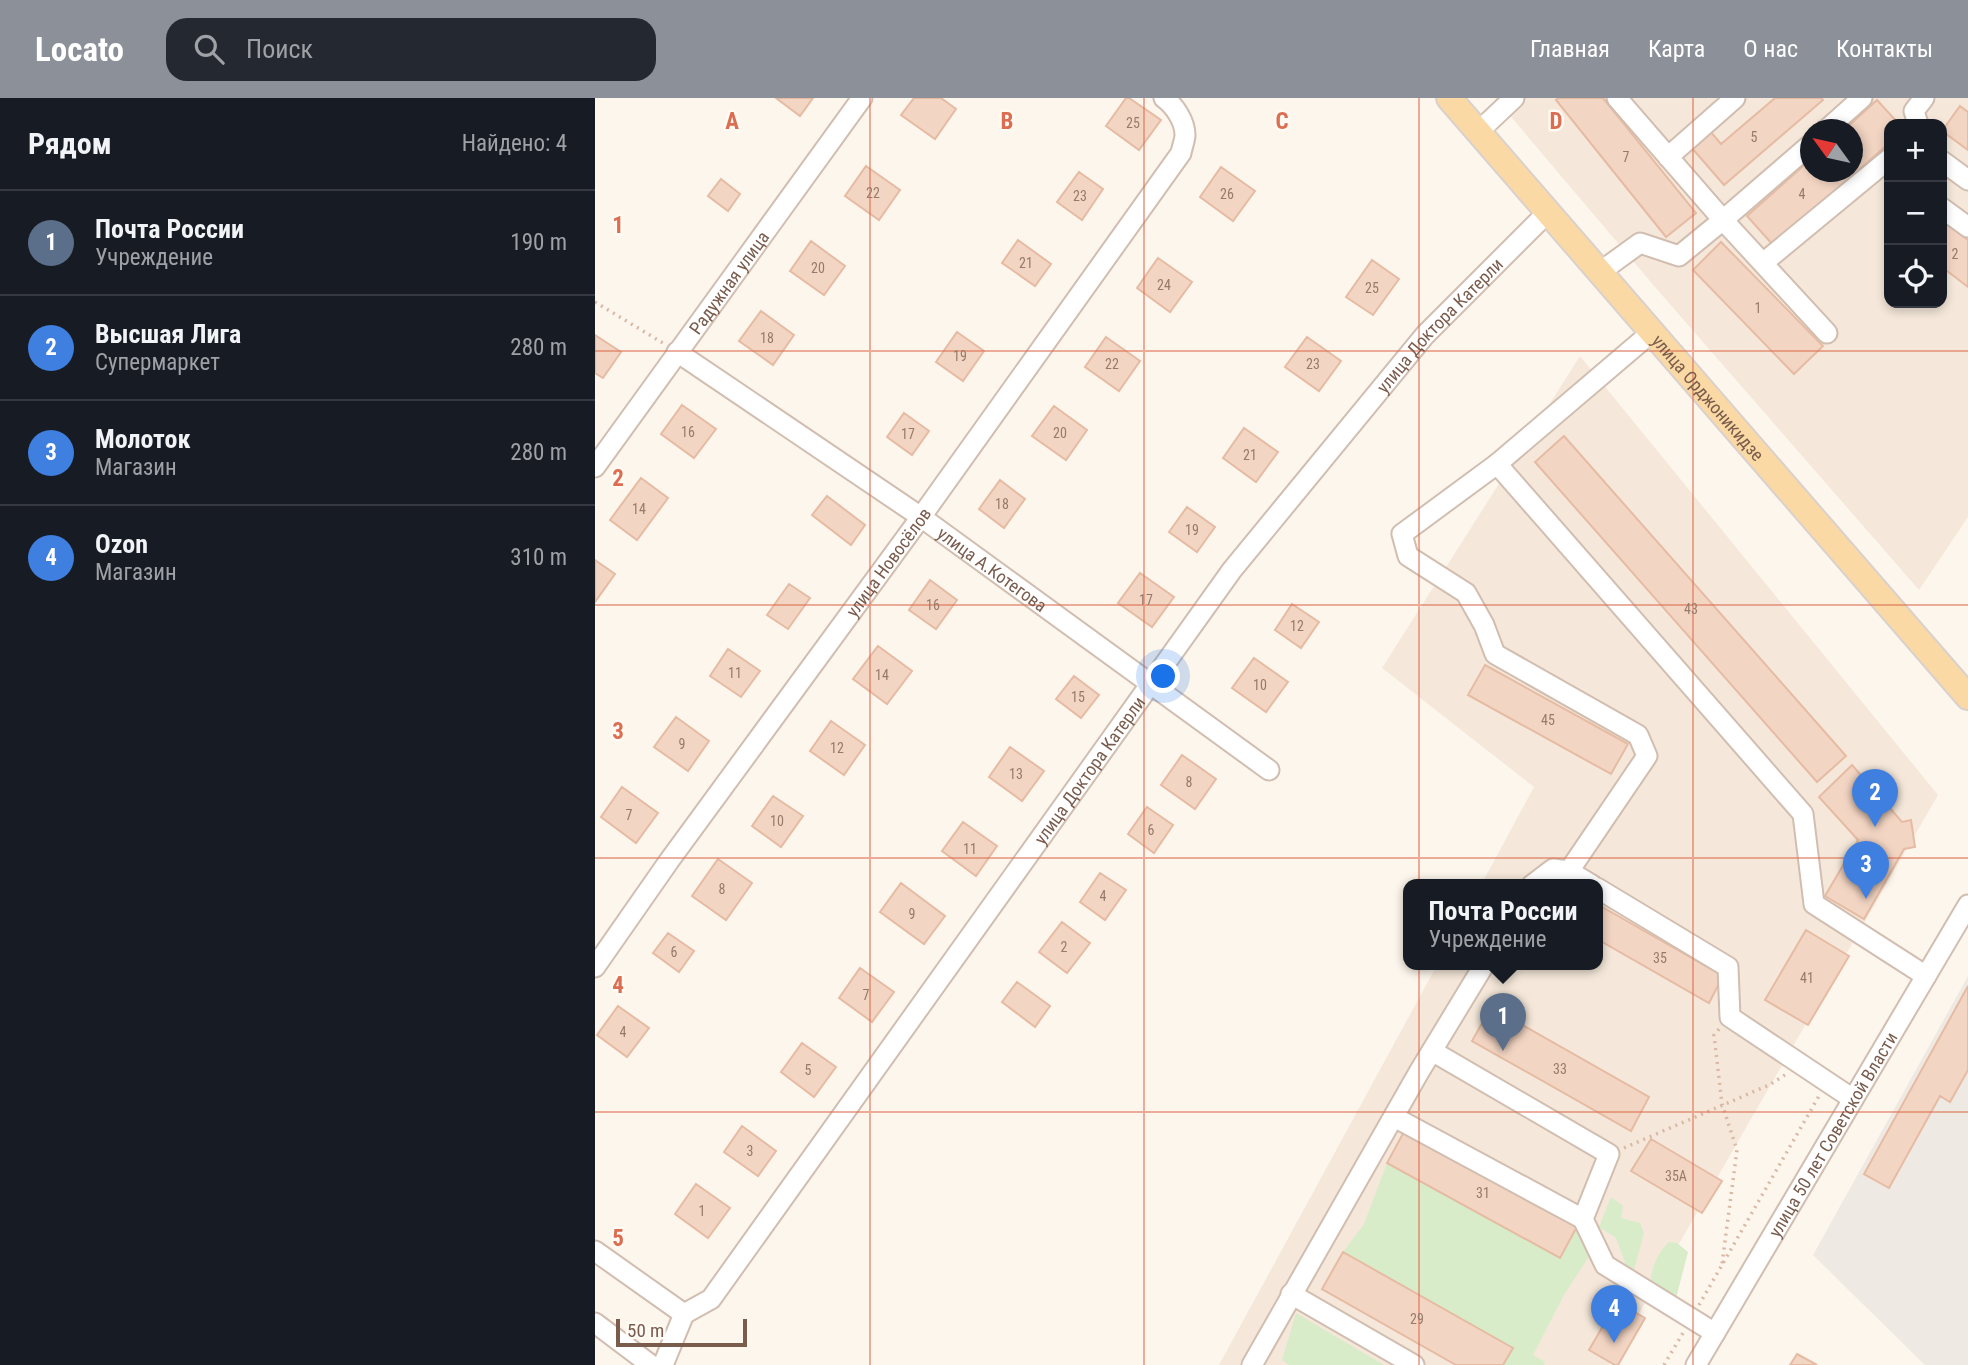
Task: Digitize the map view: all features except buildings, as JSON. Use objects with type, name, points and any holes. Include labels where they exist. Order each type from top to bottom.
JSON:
[{"type":"main road","name":"улица Орджоникидзе","points":[[1449,98],[1968,697]]},
{"type":"street","name":"Радужная улица","points":[[595,467],[862,98]]},
{"type":"street","name":"улица Новосёлов","points":[[595,967],[669,861],[922,517],[1181,153],[1185,133],[1179,116],[1171,103],[1164,98]]},
{"type":"street","points":[[1478,132],[1514,98]]},
{"type":"street","points":[[1617,98],[1723,220],[1828,333]]},
{"type":"street","points":[[1668,157],[1735,98]]},
{"type":"street","points":[[1838,119],[1862,98]]},
{"type":"street","points":[[1916,119],[1914,111],[1924,98]]},
{"type":"street","points":[[1600,272],[1640,243],[1679,256],[1800,154]]},
{"type":"street","points":[[1947,165],[1968,180]]},
{"type":"street","points":[[1763,263],[1884,166]]},
{"type":"street","points":[[1947,212],[1968,228]]},
{"type":"street","name":"улица Доктора Катерли","points":[[684,1314],[711,1299],[1232,570],[1425,335],[1547,213]]},
{"type":"street","points":[[1569,871],[1647,756],[1638,735],[1495,653],[1467,593],[1408,556],[1402,534],[1497,464],[1652,332]]},
{"type":"street","name":"улица А.Котегова","points":[[677,352],[922,517],[1269,770]]},
{"type":"street","points":[[1497,464],[1803,814],[1814,904],[1926,976]]},
{"type":"street","points":[[1540,879],[1553,869],[1569,871],[1582,879]]},
{"type":"street","points":[[1603,891],[1728,967],[1730,1017],[1853,1099]]},
{"type":"street","name":"улица 50 лет Советской Власти","points":[[1696,1365],[1968,905]]},
{"type":"street","points":[[1258,1363],[1291,1294],[1481,970]]},
{"type":"street","points":[[1433,1051],[1609,1154],[1583,1219]]},
{"type":"street","points":[[1394,1117],[1583,1219],[1605,1265],[1714,1332]]},
{"type":"street","points":[[595,1251],[684,1314],[663,1365]]},
{"type":"street","points":[[1291,1294],[1414,1365]]},
{"type":"street","points":[[595,1323],[652,1365]]},
{"type":"path","points":[[595,302],[677,352]]},
{"type":"path","points":[[1722,1268],[1737,1150],[1722,1104],[1714,1035],[1730,1017]]},
{"type":"path","points":[[1609,1154],[1769,1085],[1800,1065]]},
{"type":"path","points":[[1664,1365],[1827,1082]]},
{"type":"shaded area","points":[[1495,98],[1968,98],[1968,517],[1919,590],[1655,287]]},
{"type":"shaded area","points":[[1580,356],[1938,795],[1609,1365],[1219,1365],[1434,970],[1603,970],[1603,879],[1484,879],[1534,787],[1382,668]]},
{"type":"shaded area","points":[[1968,976],[1968,1365],[1925,1365],[1813,1255]]},
{"type":"green space","points":[[1387,1163],[1560,1257],[1579,1223],[1588,1258],[1564,1295],[1533,1355],[1545,1362],[1544,1365],[1503,1365],[1512,1348],[1343,1252],[1364,1224]]},
{"type":"green space","points":[[1611,1197],[1623,1206],[1621,1218],[1640,1223],[1644,1233],[1634,1270],[1626,1265],[1616,1238],[1599,1227]]},
{"type":"green space","points":[[1669,1242],[1677,1243],[1688,1252],[1675,1302],[1650,1287],[1655,1263]]},
{"type":"green space","points":[[1296,1313],[1384,1365],[1289,1365],[1282,1360]]},
{"type":"place","name":"Высшая Лига","points":[[1875,827]]},
{"type":"place","name":"Молоток","points":[[1866,899]]},
{"type":"place","name":"Почта России","points":[[1503,1051]]},
{"type":"place","name":"Ozon","points":[[1614,1343]]}]
